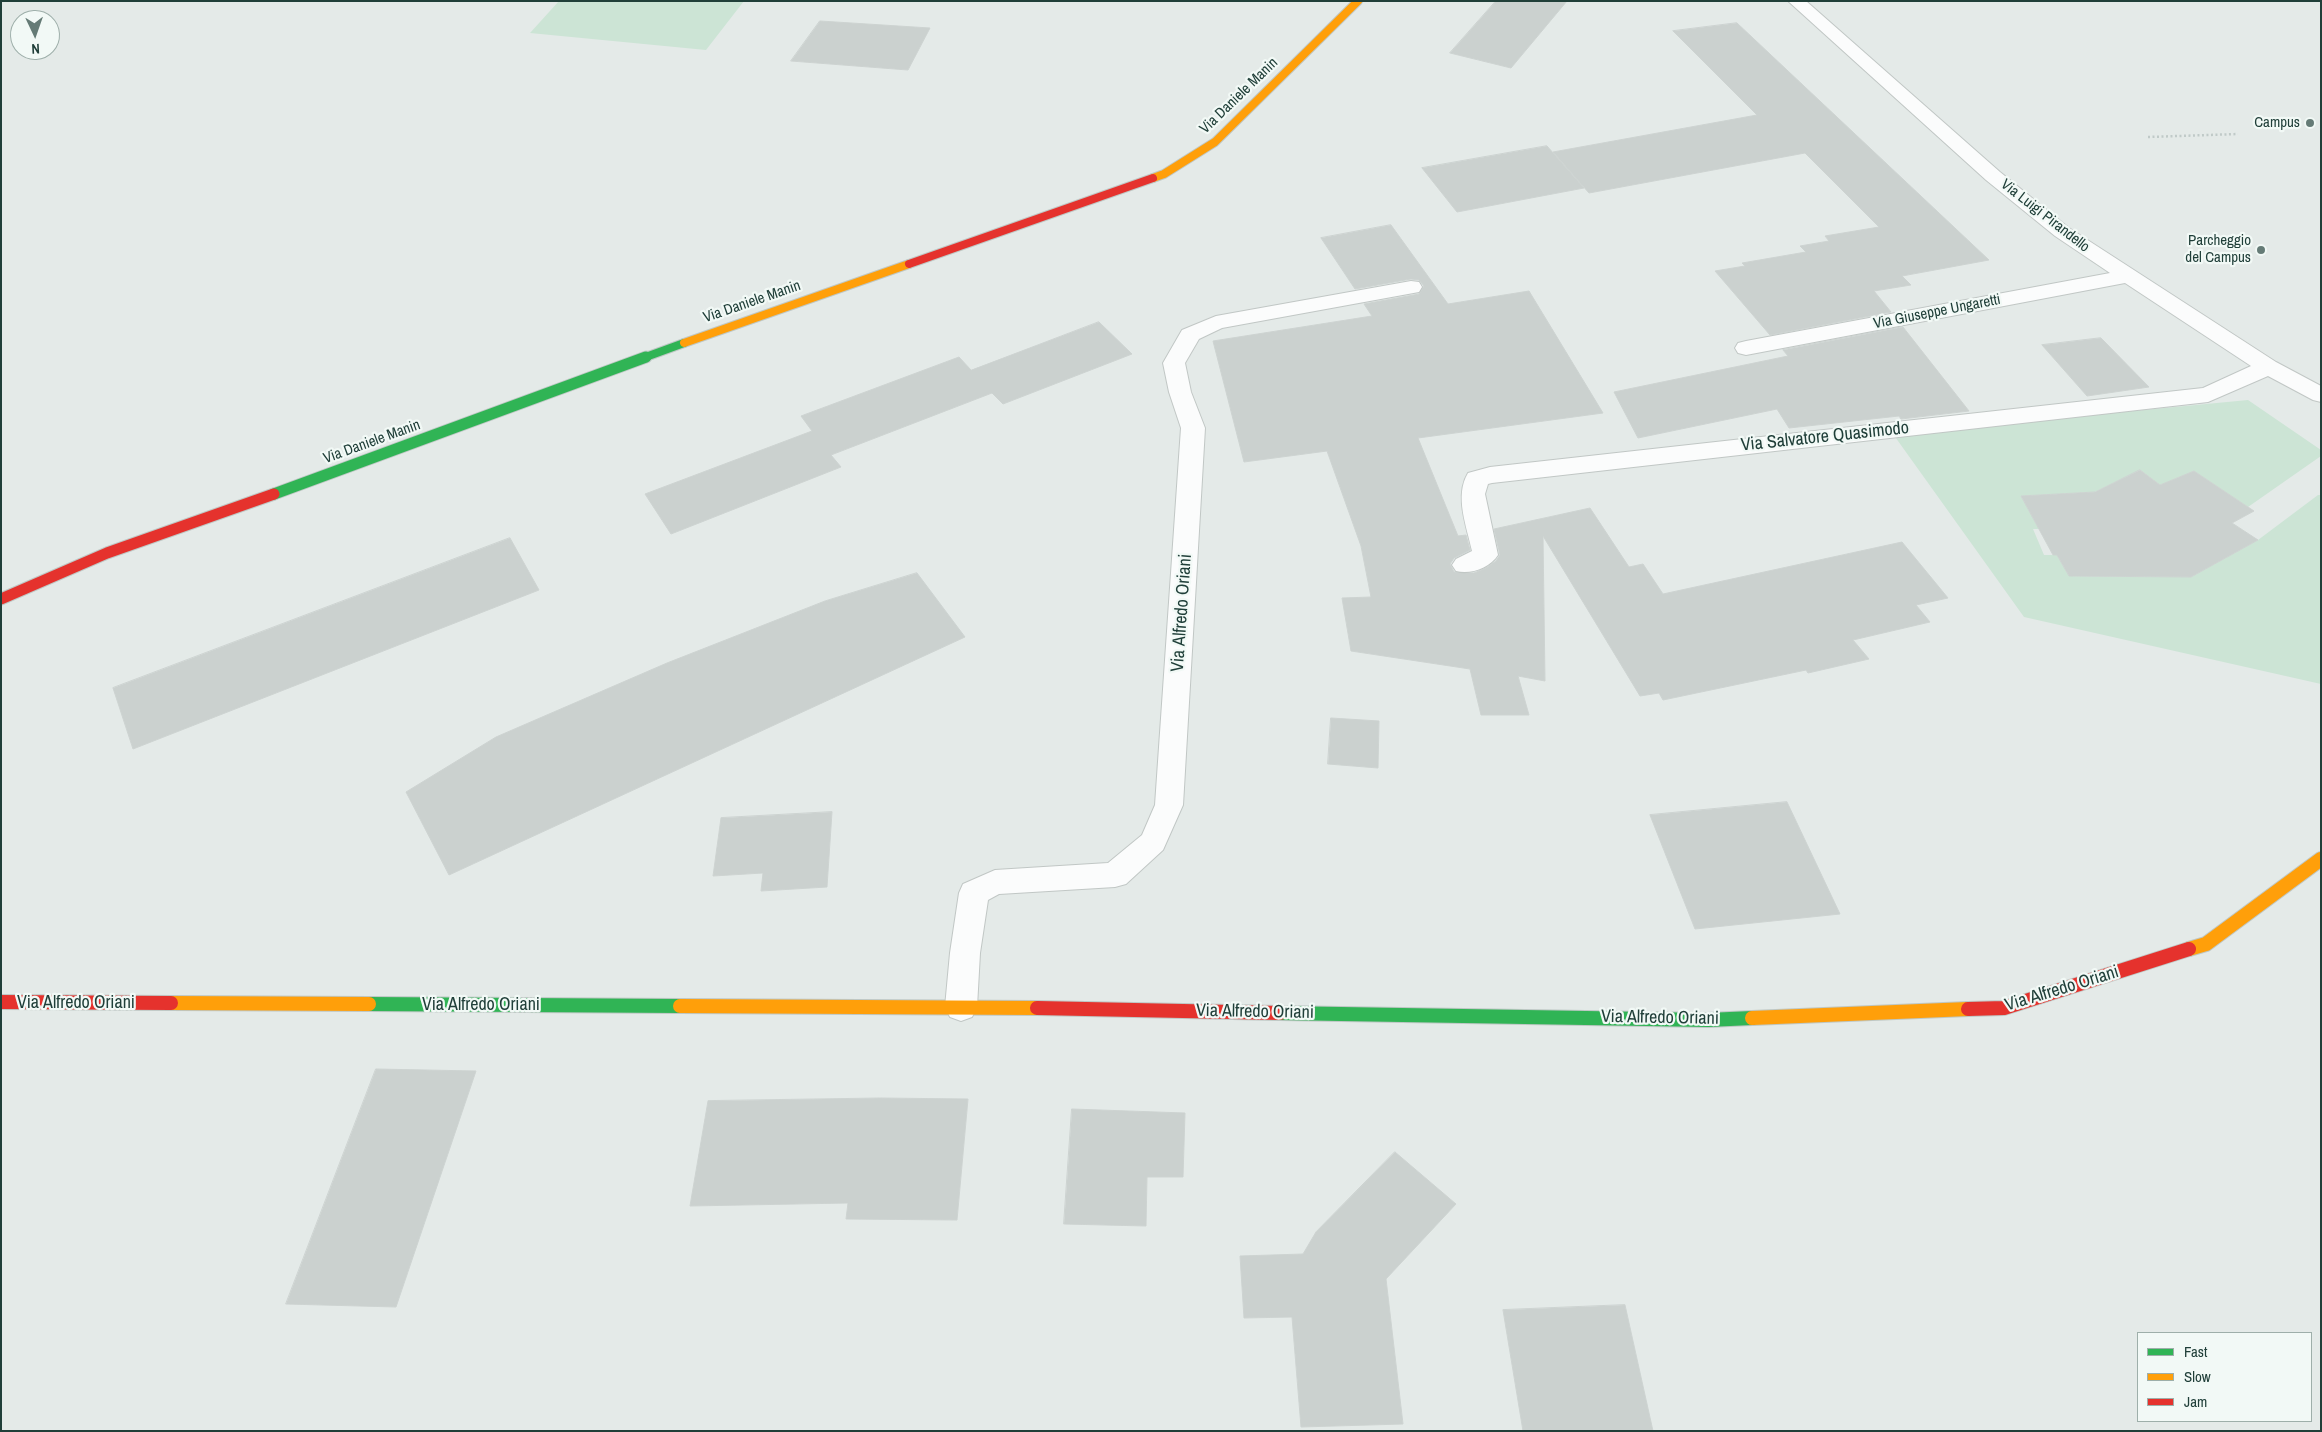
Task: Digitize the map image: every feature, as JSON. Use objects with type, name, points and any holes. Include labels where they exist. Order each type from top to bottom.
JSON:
[{"type":"main road","name":"Via Daniele Manin","points":[[1,599],[107,552],[248,504],[719,330],[1164,174],[1215,142],[1358,1]]},
{"type":"main road","name":"Via Daniele Manin","points":[[54,564],[107,552]]},
{"type":"main road","name":"Via Alfredo Oriani","points":[[1,1002],[961,1007],[1708,1020],[2004,1008],[2206,944],[2321,859]]},
{"type":"street","name":"Via Luigi Pirandello","points":[[1796,1],[1993,176],[2062,232],[2268,368],[2321,395]]},
{"type":"street","name":"Via Giuseppe Ungaretti","points":[[1746,348],[2127,276]]},
{"type":"street","name":"Via Alfredo Oriani","points":[[961,1007],[965,953],[974,893],[995,882],[1039,881],[1115,875],[1153,842],[1169,805],[1193,428],[1180,392],[1174,363],[1190,334],[1216,323],[1411,287]]},
{"type":"street","name":"Via Salvatore Quasimodo","points":[[1465,565],[1485,555],[1473,494],[1477,480],[1490,475],[2208,395],[2268,368]]},
{"type":"path","points":[[2148,137],[2238,134]]},
{"type":"green space","points":[[559,1],[744,1],[706,50],[530,33]]},
{"type":"green space","points":[[2248,400],[2321,450],[2321,456],[2248,507],[2194,471],[2160,485],[2140,470],[2095,492],[2021,496],[2039,529],[2033,529],[2044,555],[2057,555],[2069,576],[2191,577],[2258,540],[2318,495],[2321,495],[2321,684],[2024,617],[1893,434]]},
{"type":"building","points":[[1496,1],[1567,1],[1511,68],[1450,53]]},
{"type":"building","points":[[820,21],[930,28],[908,70],[791,61]]},
{"type":"building","points":[[1737,23],[1989,260],[1902,276],[1911,285],[1874,291],[1891,312],[1770,335],[1715,271],[1745,266],[1742,263],[1806,252],[1800,246],[1829,241],[1825,236],[1879,227],[1805,153],[1589,193],[1553,152],[1757,115],[1673,31]]},
{"type":"building","points":[[1547,146],[1584,188],[1457,212],[1422,168]]},
{"type":"building","points":[[1391,225],[1448,304],[1529,291],[1603,413],[1418,438],[1458,536],[1466,535],[1470,550],[1454,558],[1450,564],[1454,572],[1474,573],[1496,561],[1500,555],[1494,529],[1590,508],[1629,567],[1643,564],[1663,594],[1902,542],[1948,598],[1916,605],[1930,622],[1853,640],[1869,659],[1808,673],[1806,670],[1663,700],[1659,693],[1640,696],[1543,536],[1545,681],[1518,676],[1529,715],[1481,715],[1470,669],[1351,651],[1342,598],[1371,597],[1361,546],[1327,451],[1244,462],[1213,341],[1372,316],[1364,304],[1419,294],[1424,286],[1419,280],[1411,279],[1355,289],[1321,238]]},
{"type":"building","points":[[1099,322],[1132,354],[1003,404],[992,393],[831,455],[841,467],[671,534],[645,494],[812,431],[801,416],[959,357],[971,370]]},
{"type":"building","points":[[1903,327],[1969,411],[1901,419],[1899,416],[1789,428],[1777,409],[1638,438],[1614,392],[1788,356],[1783,350]]},
{"type":"building","points":[[2101,338],[2149,387],[2087,396],[2042,345]]},
{"type":"building","points":[[2140,470],[2160,485],[2194,471],[2254,511],[2232,523],[2258,540],[2191,577],[2069,576],[2057,555],[2053,555],[2021,496],[2095,492]]},
{"type":"building","points":[[510,538],[539,590],[133,749],[113,688]]},
{"type":"building","points":[[917,573],[965,637],[449,875],[406,792],[496,737],[667,663],[825,601]]},
{"type":"building","points":[[1331,718],[1379,721],[1378,768],[1328,764]]},
{"type":"building","points":[[1787,802],[1840,914],[1695,929],[1650,815]]},
{"type":"building","points":[[832,812],[827,887],[761,891],[763,873],[713,876],[721,818]]},
{"type":"building","points":[[376,1069],[476,1071],[396,1307],[286,1304]]},
{"type":"building","points":[[880,1098],[968,1099],[957,1220],[846,1219],[848,1203],[690,1206],[708,1101]]},
{"type":"building","points":[[1072,1109],[1185,1113],[1183,1177],[1147,1177],[1146,1226],[1064,1224]]},
{"type":"building","points":[[1395,1152],[1456,1204],[1386,1279],[1403,1424],[1301,1427],[1292,1317],[1244,1318],[1240,1256],[1303,1254],[1316,1232]]},
{"type":"building","points":[[1625,1305],[1653,1431],[1523,1431],[1503,1310]]},
{"type":"traffic: fast","points":[[274,494],[684,343]]},
{"type":"traffic: fast","points":[[369,1004],[680,1006]]},
{"type":"traffic: fast","points":[[1280,1013],[1708,1020],[1752,1018]]},
{"type":"traffic: slow","points":[[1153,178],[1164,174],[1215,142],[1358,1]]},
{"type":"traffic: slow","points":[[684,343],[909,264]]},
{"type":"traffic: slow","points":[[2189,949],[2206,944],[2321,859]]},
{"type":"traffic: slow","points":[[171,1003],[369,1004]]},
{"type":"traffic: slow","points":[[680,1006],[1037,1008]]},
{"type":"traffic: slow","points":[[1752,1018],[1968,1009]]},
{"type":"traffic: jam","points":[[909,264],[1153,178]]},
{"type":"traffic: jam","points":[[1,599],[107,553],[274,494]]},
{"type":"traffic: jam","points":[[1968,1009],[2004,1008],[2189,949]]},
{"type":"traffic: jam","points":[[1,1002],[171,1003]]},
{"type":"traffic: jam","points":[[1037,1008],[1280,1013]]},
{"type":"place","name":"Campus","points":[[2310,123]]},
{"type":"place","name":"Parcheggio del Campus","points":[[2261,250]]}]
